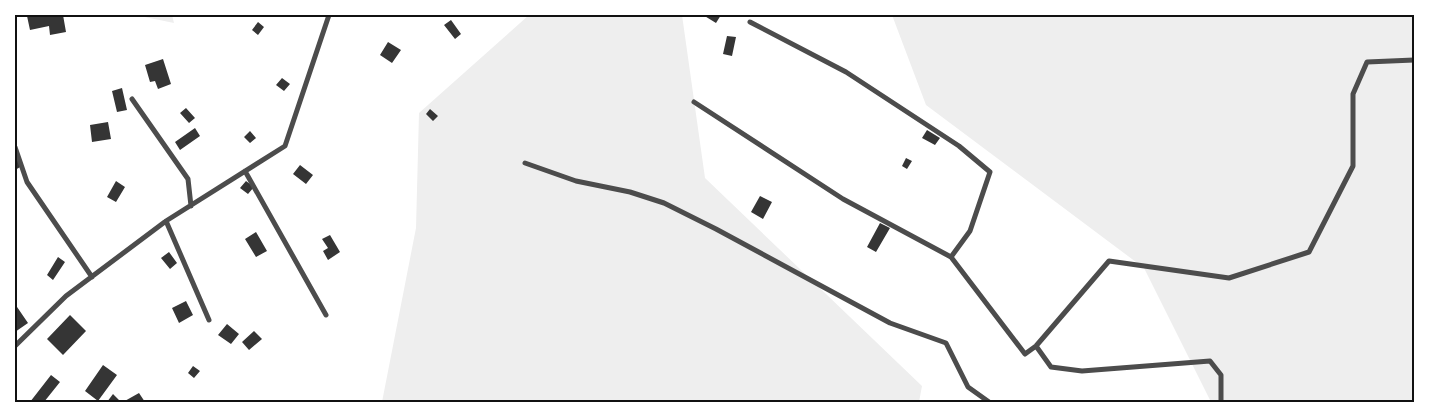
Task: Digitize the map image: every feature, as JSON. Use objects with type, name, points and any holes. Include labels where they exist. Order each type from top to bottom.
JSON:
[{"type":"street","points":[[15,346],[66,296],[166,222],[286,146],[329,15]]},
{"type":"street","points":[[750,22],[846,72],[959,146],[990,172],[970,231],[951,257]]},
{"type":"street","points":[[694,102],[842,199],[951,257],[1025,354],[1036,346],[1109,261],[1229,278],[1309,252],[1353,166],[1353,94],[1366,62],[1413,62]]},
{"type":"street","points":[[132,99],[188,179],[191,206]]},
{"type":"street","points":[[15,148],[27,182],[92,277]]},
{"type":"street","points":[[524,163],[576,181],[630,192],[664,203],[890,323],[946,343],[968,387],[989,402]]},
{"type":"street","points":[[245,171],[326,315]]},
{"type":"street","points":[[166,222],[209,320]]},
{"type":"street","points":[[1036,346],[1051,367],[1082,371],[1210,361],[1220,375],[1221,402]]},
{"type":"shaded area","points":[[135,15],[172,15],[174,23]]},
{"type":"shaded area","points":[[529,15],[682,15],[705,178],[922,386],[919,402],[382,402],[416,228],[419,113]]},
{"type":"shaded area","points":[[892,15],[1414,15],[1414,402],[1211,402],[1144,268],[926,105]]},
{"type":"building","points":[[63,15],[66,32],[50,35],[49,26],[30,30],[27,16]]},
{"type":"building","points":[[703,15],[721,15],[716,23]]},
{"type":"building","points":[[451,20],[461,34],[455,39],[444,25]]},
{"type":"building","points":[[258,22],[264,27],[258,35],[252,30]]},
{"type":"building","points":[[727,36],[736,37],[732,56],[723,54]]},
{"type":"building","points":[[388,42],[401,50],[392,63],[380,55]]},
{"type":"building","points":[[163,59],[171,84],[158,89],[155,81],[150,82],[145,65]]},
{"type":"building","points":[[282,78],[290,84],[284,91],[276,85]]},
{"type":"building","points":[[122,88],[127,110],[117,112],[112,91]]},
{"type":"building","points":[[186,108],[195,118],[189,123],[180,113]]},
{"type":"building","points":[[430,109],[438,116],[433,121],[426,114]]},
{"type":"building","points":[[108,122],[111,139],[92,142],[90,125]]},
{"type":"building","points":[[195,128],[200,136],[180,150],[175,142]]},
{"type":"building","points":[[927,130],[940,138],[935,145],[922,138]]},
{"type":"building","points":[[250,131],[256,138],[250,143],[244,137]]},
{"type":"building","points":[[15,153],[22,166],[15,170]]},
{"type":"building","points":[[906,158],[912,161],[907,169],[902,166]]},
{"type":"building","points":[[300,165],[313,175],[306,184],[293,174]]},
{"type":"building","points":[[116,181],[125,187],[116,202],[107,197]]},
{"type":"building","points":[[246,181],[254,187],[248,194],[240,188]]},
{"type":"building","points":[[760,196],[772,202],[763,219],[751,212]]},
{"type":"building","points":[[880,223],[890,228],[876,252],[867,247]]},
{"type":"building","points":[[256,232],[267,251],[256,257],[245,239]]},
{"type":"building","points":[[330,235],[340,252],[328,260],[323,251],[328,248],[322,239]]},
{"type":"building","points":[[169,252],[177,263],[170,269],[161,258]]},
{"type":"building","points":[[58,257],[65,262],[53,280],[47,275]]},
{"type":"building","points":[[186,301],[193,315],[179,323],[172,308]]},
{"type":"building","points":[[15,304],[28,323],[15,332]]},
{"type":"building","points":[[70,315],[86,331],[63,355],[47,339]]},
{"type":"building","points":[[227,324],[239,334],[231,344],[218,335]]},
{"type":"building","points":[[254,331],[262,339],[249,350],[242,342]]},
{"type":"building","points":[[103,365],[117,375],[98,401],[85,391]]},
{"type":"building","points":[[193,366],[200,371],[194,378],[188,373]]},
{"type":"building","points":[[51,375],[60,382],[44,402],[30,402]]},
{"type":"building","points":[[139,393],[145,402],[123,402]]},
{"type":"building","points":[[113,394],[119,400],[117,402],[107,402]]}]
